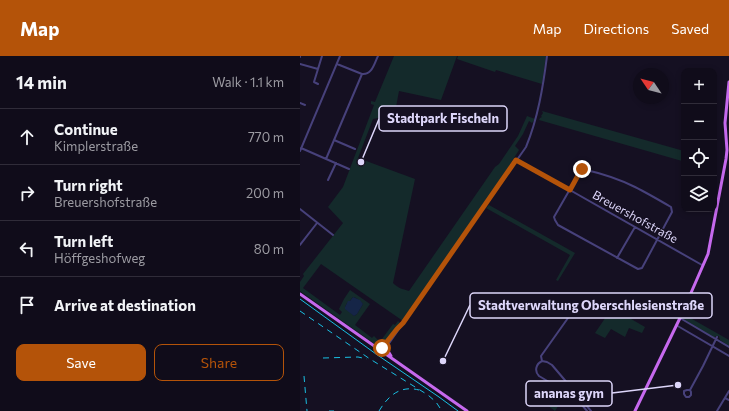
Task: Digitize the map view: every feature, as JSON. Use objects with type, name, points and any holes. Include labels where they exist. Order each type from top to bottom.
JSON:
[{"type":"main road","points":[[635,411],[680,318],[708,254],[726,159],[727,150],[725,124],[729,82]]},
{"type":"main road","points":[[300,294],[467,411]]},
{"type":"main road","points":[[387,345],[388,352],[395,361]]},
{"type":"street","points":[[318,84],[314,82],[322,56]]},
{"type":"street","points":[[340,56],[300,150],[349,169]]},
{"type":"street","points":[[337,64],[362,74],[366,74],[370,72],[378,56]]},
{"type":"street","points":[[381,351],[403,323],[526,147],[539,109],[547,56]]},
{"type":"street","points":[[300,64],[318,69]]},
{"type":"street","points":[[326,159],[362,74]]},
{"type":"street","points":[[300,103],[305,105]]},
{"type":"street","points":[[334,140],[355,150]]},
{"type":"street","name":"Breuershofstraße","points":[[516,160],[658,239],[703,266]]},
{"type":"street","points":[[328,180],[336,163]]},
{"type":"street","points":[[582,169],[636,187],[671,207],[672,212],[658,239],[642,268],[638,269],[558,225],[554,217],[582,169]]},
{"type":"street","points":[[300,209],[333,235]]},
{"type":"street","points":[[300,245],[317,223]]},
{"type":"street","points":[[617,258],[635,227]]},
{"type":"street","points":[[542,361],[541,356],[568,318]]},
{"type":"street","points":[[680,318],[729,347]]},
{"type":"street","points":[[381,351],[403,323]]},
{"type":"street","points":[[676,326],[729,356]]},
{"type":"street","points":[[690,390],[717,339]]},
{"type":"street","points":[[542,361],[537,366],[536,370],[538,374],[576,398],[587,411]]},
{"type":"street","points":[[542,361],[552,365],[590,411]]},
{"type":"street","points":[[718,411],[729,391]]},
{"type":"street","points":[[725,398],[729,400]]},
{"type":"green space","points":[[394,56],[457,56],[441,100],[399,91],[393,123],[378,118],[373,119],[358,158],[415,179],[393,283],[400,288],[409,291],[518,136],[527,116],[535,119],[532,123],[529,121],[515,146],[519,150],[506,171],[403,321],[321,264],[303,288],[340,315],[342,312],[339,309],[350,290],[370,304],[355,325],[372,338],[374,336],[379,341],[393,324],[395,325],[398,321],[400,323],[379,347],[300,291],[300,282],[304,276],[303,274],[343,223],[328,207],[343,187],[374,105],[371,104],[371,101],[375,102]],"holes":[[[353,297],[363,304],[354,316],[345,307]]]},
{"type":"green space","points":[[458,56],[546,56],[542,84],[496,70],[495,72],[457,59]]},
{"type":"green space","points":[[542,111],[681,150],[681,161],[539,120],[543,113]]},
{"type":"green space","points":[[489,205],[575,253],[558,281],[556,280],[570,255],[486,208]]},
{"type":"green space","points":[[612,308],[645,327],[642,333],[629,328],[625,337],[611,329],[605,338],[595,333]]},
{"type":"green space","points":[[685,315],[729,340],[729,346],[720,340],[719,336],[713,337],[683,319]]},
{"type":"green space","points":[[548,383],[566,394],[555,411],[543,402]]},
{"type":"water","points":[[353,297],[360,300],[363,304],[354,316],[345,309],[348,301],[350,301]]},
{"type":"tram line","points":[[300,299],[458,411]]},
{"type":"railway","points":[[300,311],[370,359],[428,395],[436,402],[442,411]]},
{"type":"railway","points":[[323,358],[358,357],[367,359]]},
{"type":"railway","points":[[304,376],[307,411]]},
{"type":"railway","points":[[379,411],[386,401],[400,390],[419,390]]},
{"type":"railway","points":[[329,411],[334,411]]},
{"type":"place","name":"Stadtpark Fischeln","points":[[361,162]]},
{"type":"place","name":"Stadtverwaltung Oberschlesienstraße","points":[[443,361]]},
{"type":"place","name":"ananas gym","points":[[678,385]]},
{"type":"route","points":[[382,348],[403,323],[516,160],[570,190],[582,169]]}]
